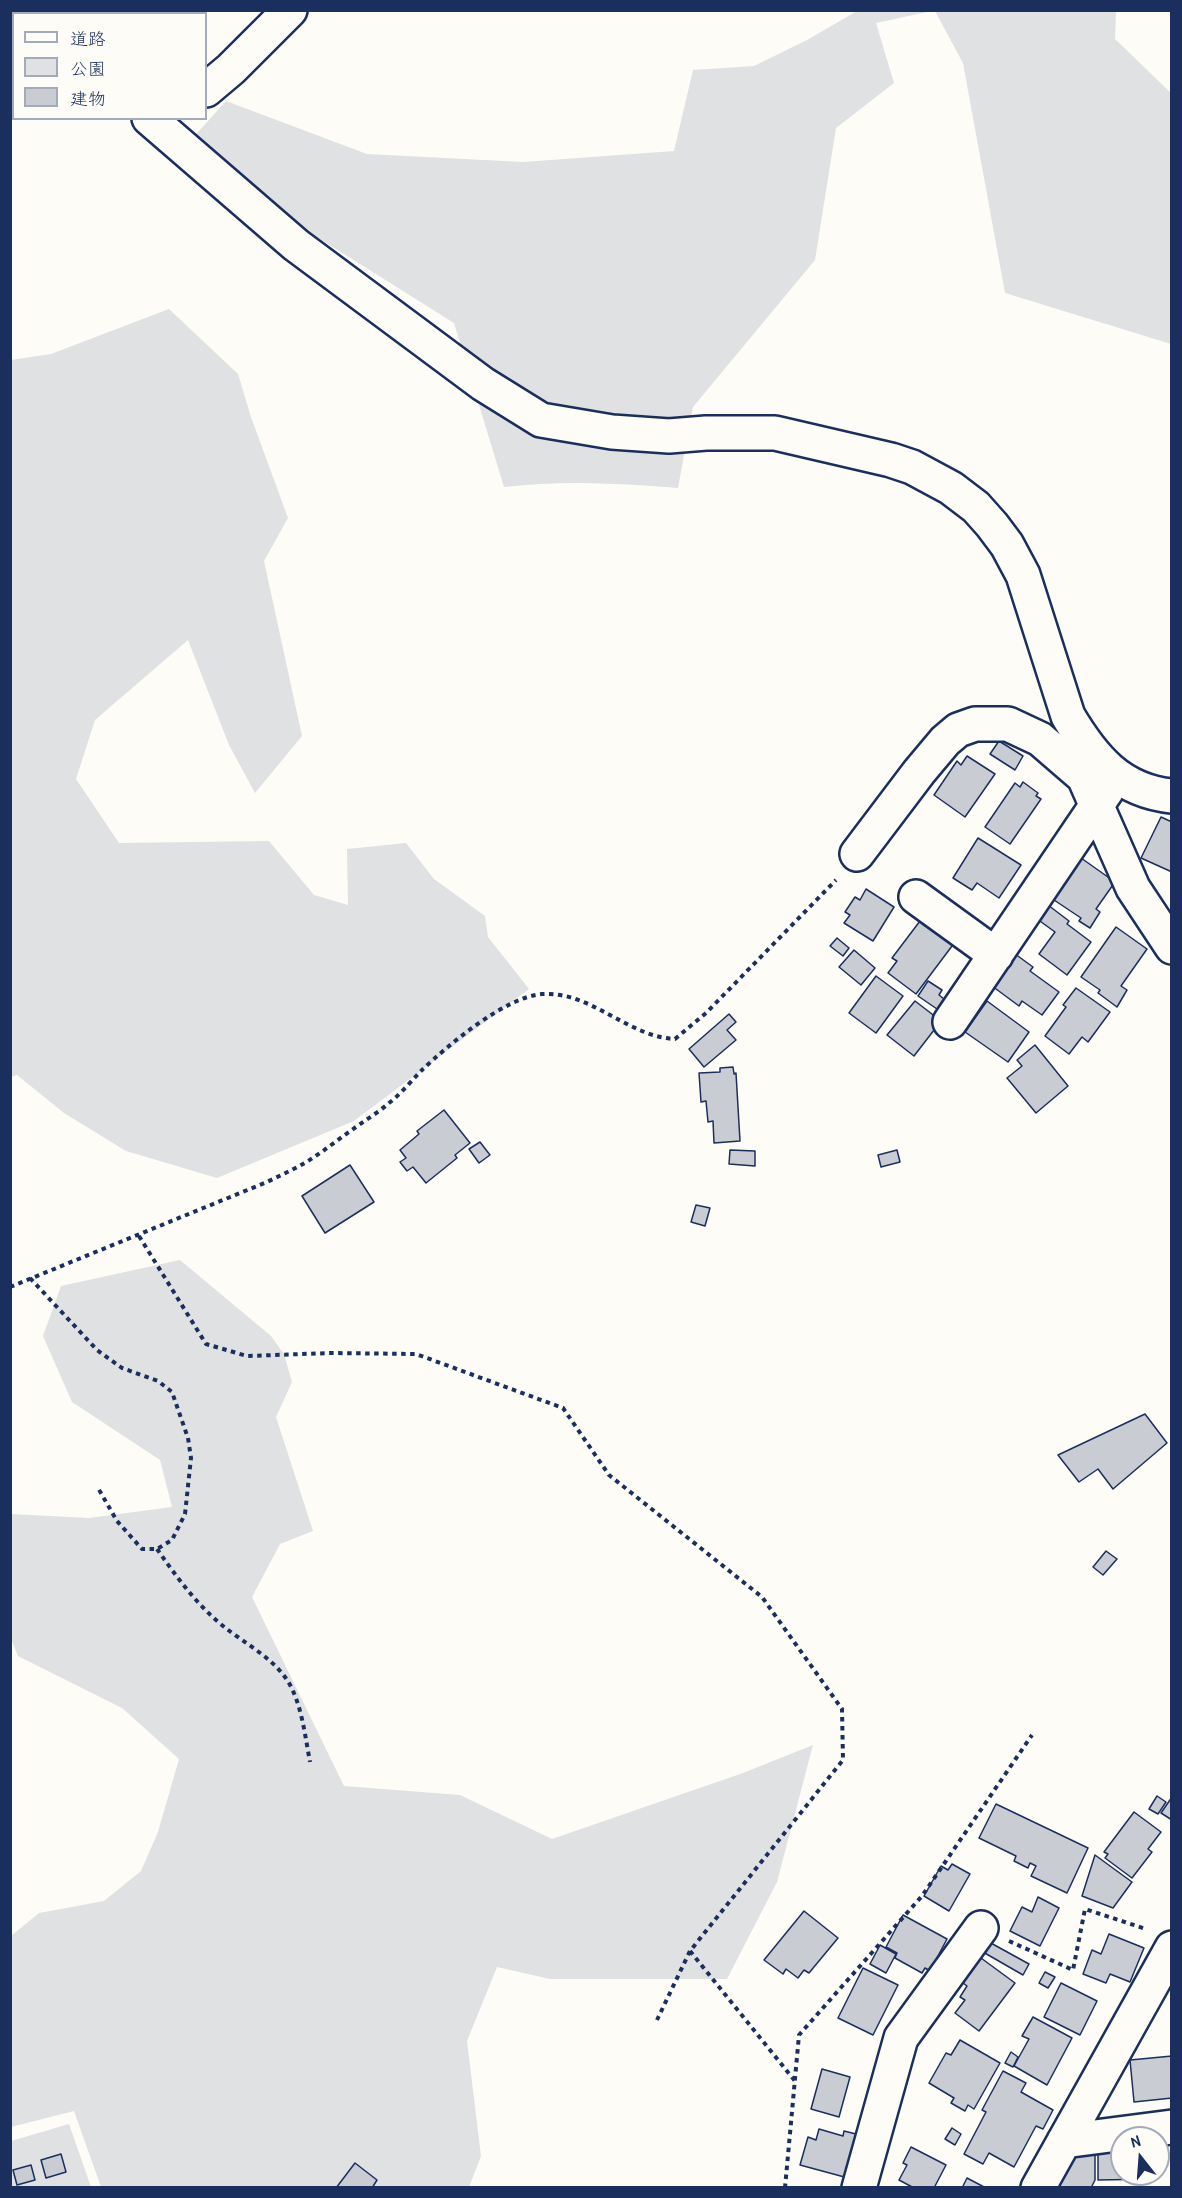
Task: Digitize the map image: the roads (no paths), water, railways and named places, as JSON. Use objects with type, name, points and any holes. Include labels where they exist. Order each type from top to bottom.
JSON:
[{"type":"street","points":[[207,89],[231,69],[290,10]]},
{"type":"street","points":[[162,122],[296,245],[483,384],[541,420],[612,432],[669,436],[705,433],[776,433],[912,466],[951,488],[976,507],[1007,545],[1023,575],[1068,716],[1094,754],[1117,777],[1136,789],[1172,796]]},
{"type":"street","points":[[857,854],[945,741],[958,730],[975,724],[1008,724],[1040,739],[1084,777],[1133,888],[1172,947]]},
{"type":"street","points":[[950,1022],[1117,777]]},
{"type":"street","points":[[916,897],[996,955]]},
{"type":"street","points":[[859,2187],[902,2038],[981,1928]]},
{"type":"street","points":[[1038,2187],[1064,2141],[1161,1939]]},
{"type":"street","points":[[1064,2141],[1172,2127]]}]
